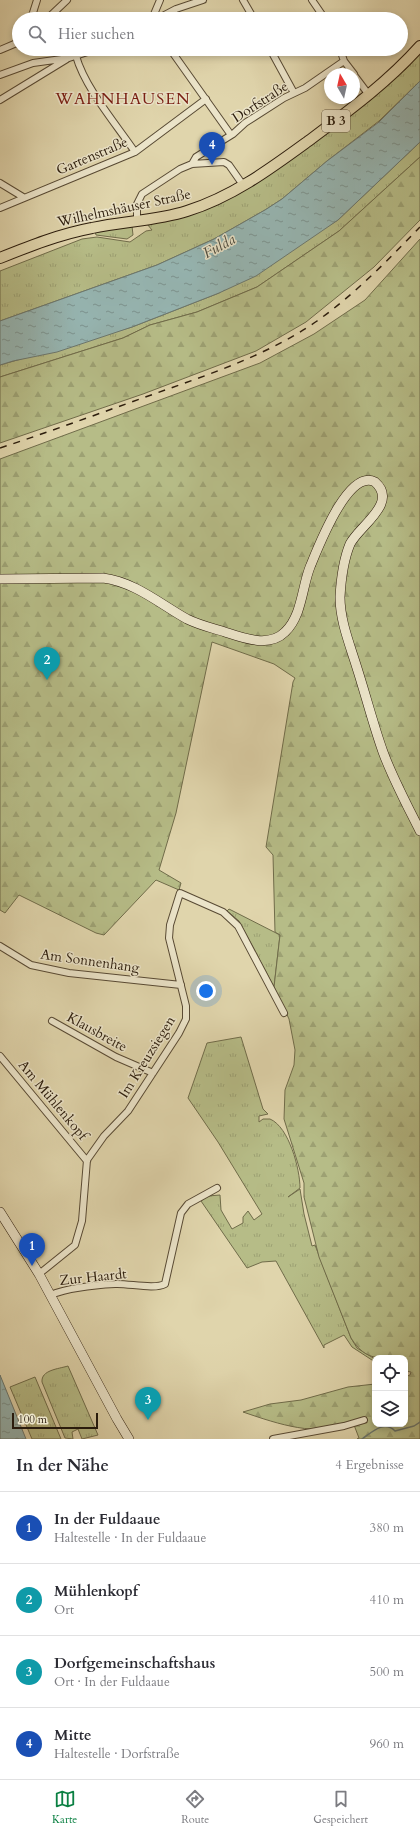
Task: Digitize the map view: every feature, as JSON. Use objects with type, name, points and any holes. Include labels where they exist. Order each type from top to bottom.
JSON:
[{"type":"main road","name":"Wilhelmshäuser Straße","points":[[0,258],[66,234],[93,227],[163,217],[192,210],[217,200],[282,160],[369,95],[394,73],[420,46]]},
{"type":"street","points":[[33,12],[37,0]]},
{"type":"street","points":[[54,12],[67,0]]},
{"type":"street","points":[[155,12],[160,0]]},
{"type":"street","points":[[172,12],[203,0]]},
{"type":"street","points":[[244,0],[250,12]]},
{"type":"street","points":[[312,0],[320,12]]},
{"type":"street","points":[[0,50],[12,45]]},
{"type":"street","points":[[0,75],[33,63],[76,56],[79,68],[87,83],[135,152]]},
{"type":"street","points":[[175,56],[231,135]]},
{"type":"street","points":[[274,56],[294,93]]},
{"type":"street","points":[[342,56],[349,68]]},
{"type":"street","points":[[0,100],[69,58]]},
{"type":"street","name":"Dorfstraße","points":[[192,164],[196,157],[231,135],[245,124],[294,93],[305,88],[344,61]]},
{"type":"street","points":[[360,82],[369,95]]},
{"type":"street","name":"Gartenstraße","points":[[0,208],[23,197],[135,152],[206,99]]},
{"type":"street","name":"Dorfstraße","points":[[137,221],[136,204],[142,194],[180,169],[192,164],[224,162],[229,166],[243,185]]},
{"type":"street","points":[[0,183],[23,197]]},
{"type":"street","points":[[0,579],[113,579],[137,588],[189,619],[204,626],[253,640],[273,639],[285,632],[296,617],[310,568],[334,514],[345,497],[359,483],[366,480],[375,482],[382,492],[383,500],[376,512],[354,537],[346,554],[341,586],[341,610],[383,752],[399,789],[420,831]]},
{"type":"street","name":"Im Kreuzsiegen","points":[[87,1160],[104,1136],[128,1111],[179,1033],[186,1019],[186,1006],[169,938],[170,925],[180,893],[223,912],[238,926],[284,1014]]},
{"type":"street","name":"Am Sonnenhang","points":[[0,946],[31,965],[69,974],[181,985]]},
{"type":"street","name":"Klausbreite","points":[[52,1020],[116,1057],[153,1073]]},
{"type":"street","name":"Am Mühlenkopf","points":[[0,1056],[87,1160]]},
{"type":"street","points":[[39,1274],[75,1245],[82,1221],[87,1160]]},
{"type":"street","name":"Zur Haardt","points":[[50,1295],[60,1291],[115,1284],[157,1286],[165,1284],[181,1213],[188,1204],[217,1188]]},
{"type":"street","points":[[0,1212],[39,1274],[129,1439]]},
{"type":"street","points":[[273,1439],[344,1426],[364,1420]]},
{"type":"green space","points":[[420,51],[420,81],[379,121],[327,161],[282,199],[265,210],[214,239],[157,265],[0,321],[0,271],[82,239],[97,237],[130,242],[146,231],[152,230],[147,224],[244,189],[341,123],[373,98],[403,70],[405,70]]},
{"type":"green space","points":[[420,142],[420,157],[339,231],[257,287],[197,312],[150,325],[123,338],[0,377],[0,365],[132,327],[219,293],[338,220]]},
{"type":"green space","points":[[420,157],[420,220],[374,267],[306,322],[256,351],[143,394],[0,443],[0,377],[123,338],[150,325],[197,312],[257,287],[339,231]]},
{"type":"green space","points":[[132,226],[133,235],[127,239],[96,235],[95,231]]},
{"type":"green space","points":[[420,239],[420,1439],[357,1439],[359,1438],[354,1425],[325,1429],[298,1428],[243,1412],[270,1404],[301,1400],[348,1387],[372,1384],[372,1427],[408,1427],[408,1376],[411,1372],[408,1372],[408,1355],[372,1355],[372,1356],[362,1351],[351,1338],[319,1257],[304,1197],[304,1183],[284,1119],[285,1090],[294,1065],[295,1050],[289,1019],[274,987],[280,935],[275,932],[273,855],[266,847],[293,682],[295,678],[274,664],[212,642],[176,813],[159,870],[181,883],[179,890],[156,880],[104,935],[96,933],[19,895],[5,913],[0,910],[0,459],[260,363],[314,334],[365,300]]},
{"type":"green space","points":[[229,909],[280,935],[274,987],[239,921],[227,911]]},
{"type":"green space","points":[[241,1037],[263,1109],[268,1114],[259,1116],[259,1122],[263,1119],[270,1119],[277,1123],[288,1139],[296,1160],[300,1188],[288,1197],[300,1189],[304,1214],[312,1246],[315,1245],[351,1338],[357,1348],[372,1357],[372,1360],[352,1347],[344,1335],[324,1345],[324,1348],[276,1261],[262,1262],[247,1268],[201,1201],[208,1196],[220,1195],[221,1210],[232,1229],[243,1223],[243,1217],[248,1211],[254,1220],[262,1214],[218,1142],[188,1098],[207,1043]]},
{"type":"green space","points":[[68,1366],[98,1435],[82,1439],[78,1429],[72,1432],[73,1439],[65,1438],[42,1382],[42,1378],[47,1372]]},
{"type":"green space","points":[[35,1377],[61,1439],[32,1439],[10,1387]]},
{"type":"water","name":"Fulda","points":[[420,81],[420,142],[338,220],[256,276],[219,293],[132,327],[57,352],[0,365],[0,321],[157,265],[214,239],[265,210],[282,199],[327,161],[379,122]]},
{"type":"water","points":[[0,1375],[26,1439],[0,1439]]},
{"type":"waterway","points":[[362,1439],[378,1428],[387,1427],[395,1431],[414,1426],[420,1422]]},
{"type":"railway","points":[[0,448],[217,371],[279,344],[317,321],[345,300],[420,227]]},
{"type":"place","name":"Mitte","points":[[212,165]]},
{"type":"place","name":"Mühlenkopf","points":[[47,680]]},
{"type":"place","name":"In der Fuldaaue","points":[[32,1266]]},
{"type":"place","name":"Dorfgemeinschaftshaus","points":[[148,1420]]},
{"type":"district","name":"WAHNHAUSEN","points":[[123,99]]}]
